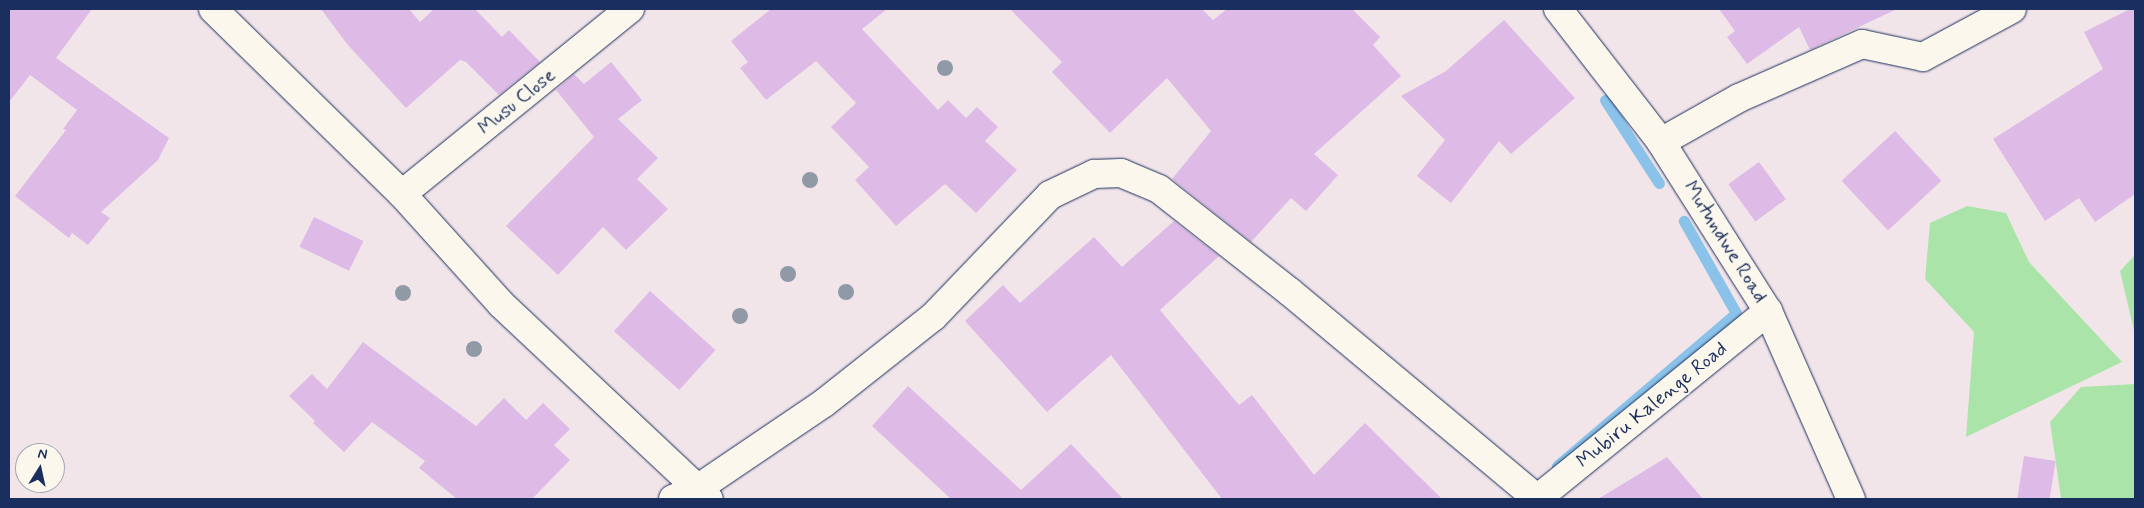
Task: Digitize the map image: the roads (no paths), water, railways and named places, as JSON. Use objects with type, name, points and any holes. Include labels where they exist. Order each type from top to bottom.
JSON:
[{"type":"street","points":[[212,9],[402,194],[501,304],[693,496],[824,403],[932,317],[1050,195],[1094,174],[1121,173],[1159,188],[1290,292],[1537,499]]},
{"type":"street","name":"Musu Close","points":[[402,194],[630,9]]},
{"type":"street","name":"Mutundwe Road","points":[[1558,9],[1661,142],[1768,311],[1851,499]]},
{"type":"street","points":[[1661,142],[1739,98],[1862,44],[1923,58],[2012,9]]},
{"type":"street","name":"Mubiru Kalenge Road","points":[[1537,499],[1768,311]]},
{"type":"waterway","points":[[1605,100],[1659,183]]},
{"type":"waterway","points":[[1557,466],[1736,313],[1684,221]]}]
